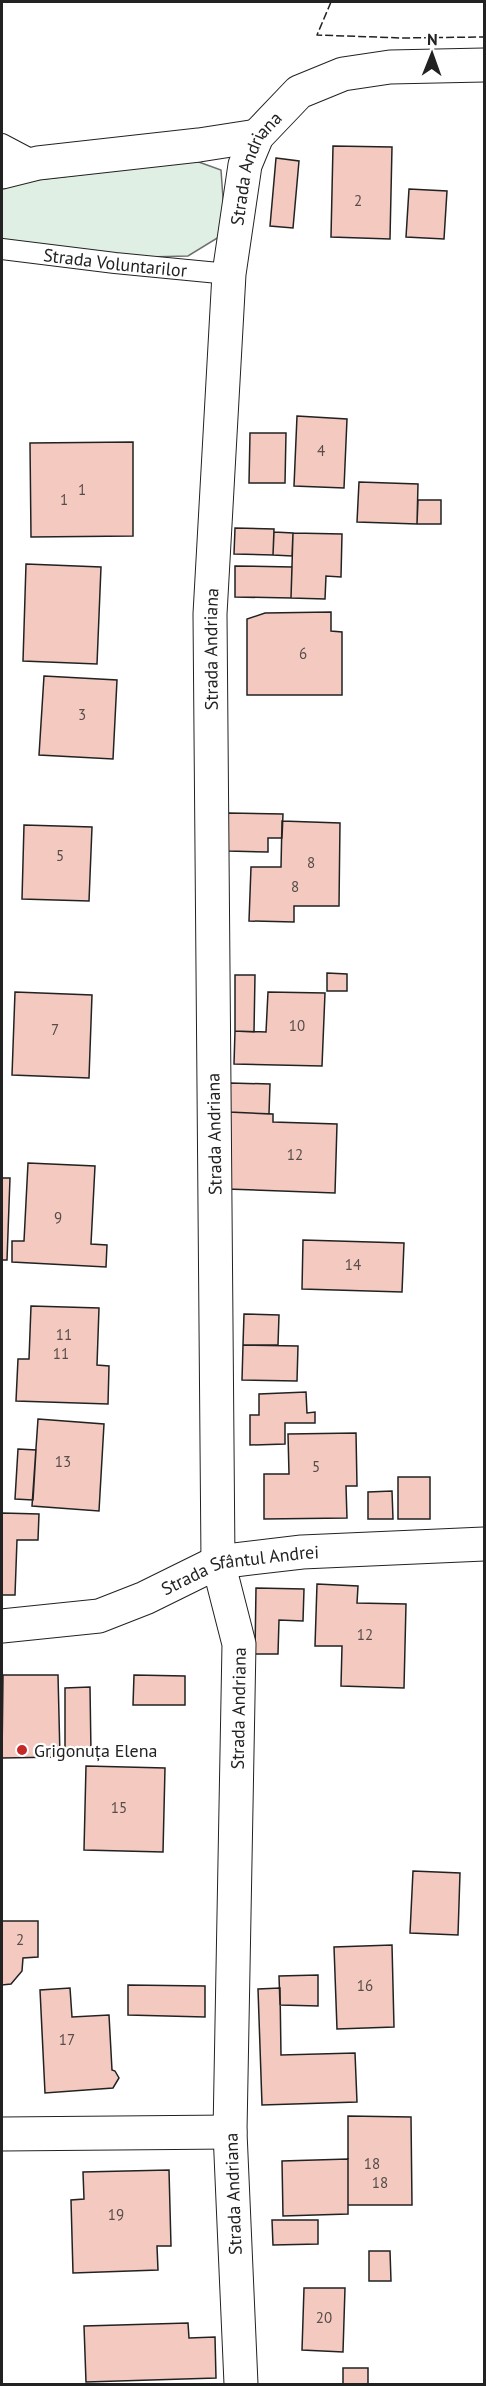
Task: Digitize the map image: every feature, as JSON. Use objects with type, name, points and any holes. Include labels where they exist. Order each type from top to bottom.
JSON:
[{"type":"street","name":"Strada Andriana","points":[[241,2385],[230,2132],[239,1644],[218,1562],[210,614],[229,274],[245,165],[257,136],[299,92],[343,74],[390,67],[484,64]]},
{"type":"street","points":[[2,172],[38,163],[199,146],[257,136]]},
{"type":"street","name":"Strada Sfântul Andrei","points":[[2,1626],[99,1616],[145,1598],[218,1562],[302,1552],[484,1544]]},
{"type":"street","points":[[2,2134],[230,2132]]},
{"type":"lane","points":[[2,144],[38,163]]},
{"type":"lane","name":"Strada Voluntarilor","points":[[2,249],[229,274]]},
{"type":"green space","points":[[196,161],[221,170],[224,212],[219,237],[188,256],[147,257],[2,240],[2,184]]},
{"type":"building","points":[[333,146],[392,147],[390,239],[331,237]]},
{"type":"building","points":[[276,158],[299,161],[293,228],[270,226]]},
{"type":"building","points":[[409,189],[447,191],[444,239],[406,237]]},
{"type":"building","points":[[297,416],[347,419],[344,488],[294,486]]},
{"type":"building","points":[[250,433],[286,433],[285,483],[249,483]]},
{"type":"building","points":[[133,442],[133,536],[31,537],[30,443]]},
{"type":"building","points":[[359,482],[418,484],[417,524],[357,522]]},
{"type":"building","points":[[418,500],[441,500],[441,524],[417,524]]},
{"type":"building","points":[[235,528],[274,529],[273,555],[234,554]]},
{"type":"building","points":[[274,532],[293,533],[292,556],[273,555]]},
{"type":"building","points":[[293,533],[342,534],[341,577],[326,576],[325,599],[291,598]]},
{"type":"building","points":[[26,564],[101,567],[97,664],[23,661]]},
{"type":"building","points":[[235,566],[292,567],[291,598],[235,597]]},
{"type":"building","points":[[331,612],[331,631],[342,632],[342,695],[247,695],[247,619],[265,613]]},
{"type":"building","points":[[44,676],[117,680],[113,759],[39,755]]},
{"type":"building","points":[[228,813],[283,814],[282,838],[268,838],[268,852],[228,851]]},
{"type":"building","points":[[282,821],[340,823],[339,906],[294,906],[294,922],[249,921],[251,867],[281,867]]},
{"type":"building","points":[[24,825],[92,827],[89,901],[22,899]]},
{"type":"building","points":[[327,973],[347,974],[347,991],[327,991]]},
{"type":"building","points":[[235,975],[255,975],[254,1032],[235,1031]]},
{"type":"building","points":[[15,992],[92,995],[89,1078],[12,1075]]},
{"type":"building","points":[[268,992],[325,993],[322,1066],[234,1064],[235,1031],[266,1032]]},
{"type":"building","points":[[230,1083],[270,1084],[269,1114],[229,1112]]},
{"type":"building","points":[[229,1112],[273,1114],[273,1122],[337,1124],[335,1193],[227,1189]]},
{"type":"building","points":[[28,1163],[95,1166],[91,1244],[107,1245],[106,1267],[12,1262],[12,1241],[24,1241]]},
{"type":"building","points":[[2,1178],[10,1178],[7,1260],[2,1260]]},
{"type":"building","points":[[303,1240],[404,1243],[402,1292],[302,1289]]},
{"type":"building","points":[[31,1306],[99,1308],[97,1365],[109,1366],[108,1404],[16,1401],[18,1359],[29,1359]]},
{"type":"building","points":[[244,1314],[279,1315],[278,1345],[243,1345]]},
{"type":"building","points":[[243,1345],[298,1346],[297,1381],[242,1380]]},
{"type":"building","points":[[306,1392],[307,1413],[315,1412],[315,1423],[285,1423],[285,1444],[250,1445],[250,1415],[259,1415],[259,1394]]},
{"type":"building","points":[[38,1419],[104,1424],[99,1511],[32,1506]]},
{"type":"building","points":[[356,1433],[357,1486],[346,1486],[347,1518],[264,1519],[264,1474],[289,1474],[288,1434]]},
{"type":"building","points":[[18,1449],[36,1450],[33,1500],[15,1499]]},
{"type":"building","points":[[398,1477],[430,1477],[430,1519],[398,1519]]},
{"type":"building","points":[[392,1491],[393,1519],[368,1519],[368,1492]]},
{"type":"building","points":[[2,1513],[39,1514],[38,1540],[17,1540],[15,1595],[2,1595]]},
{"type":"building","points":[[317,1584],[358,1586],[357,1603],[406,1604],[404,1688],[341,1686],[342,1646],[315,1646]]},
{"type":"building","points":[[256,1588],[304,1589],[303,1621],[279,1620],[278,1654],[255,1654]]},
{"type":"building","points":[[3,1675],[58,1675],[60,1757],[2,1758]]},
{"type":"building","points":[[134,1675],[185,1676],[185,1705],[133,1705]]},
{"type":"building","points":[[90,1687],[91,1753],[65,1753],[65,1688]]},
{"type":"building","points":[[86,1766],[165,1768],[163,1852],[84,1850]]},
{"type":"building","points":[[413,1871],[460,1873],[458,1935],[410,1933]]},
{"type":"building","points":[[2,1921],[38,1921],[38,1957],[23,1958],[22,1971],[11,1984],[2,1985]]},
{"type":"building","points":[[392,1945],[394,2027],[337,2029],[334,1947]]},
{"type":"building","points":[[318,1975],[318,2006],[280,2005],[279,1976]]},
{"type":"building","points":[[128,1985],[205,1986],[205,2017],[128,2015]]},
{"type":"building","points":[[70,1988],[72,2017],[109,2015],[112,2070],[119,2078],[113,2088],[45,2093],[40,1990]]},
{"type":"building","points":[[280,1988],[281,2055],[355,2053],[357,2102],[262,2105],[258,1989]]},
{"type":"building","points":[[348,2116],[411,2117],[412,2205],[348,2205]]},
{"type":"building","points":[[348,2159],[348,2214],[283,2216],[282,2161]]},
{"type":"building","points":[[169,2170],[171,2246],[157,2246],[158,2270],[73,2273],[71,2200],[84,2199],[83,2172]]},
{"type":"building","points":[[272,2220],[318,2220],[318,2244],[273,2245]]},
{"type":"building","points":[[369,2251],[390,2251],[391,2281],[369,2281]]},
{"type":"building","points":[[304,2288],[345,2288],[343,2352],[302,2350]]},
{"type":"building","points":[[188,2323],[189,2338],[215,2337],[216,2378],[86,2382],[84,2326]]},
{"type":"building","points":[[343,2368],[368,2368],[368,2384],[343,2384]]},
{"type":"fence","points":[[331,2],[317,35],[402,38],[484,37]]},
{"type":"place","name":"Grigonuța Elena","points":[[22,1750]]}]
